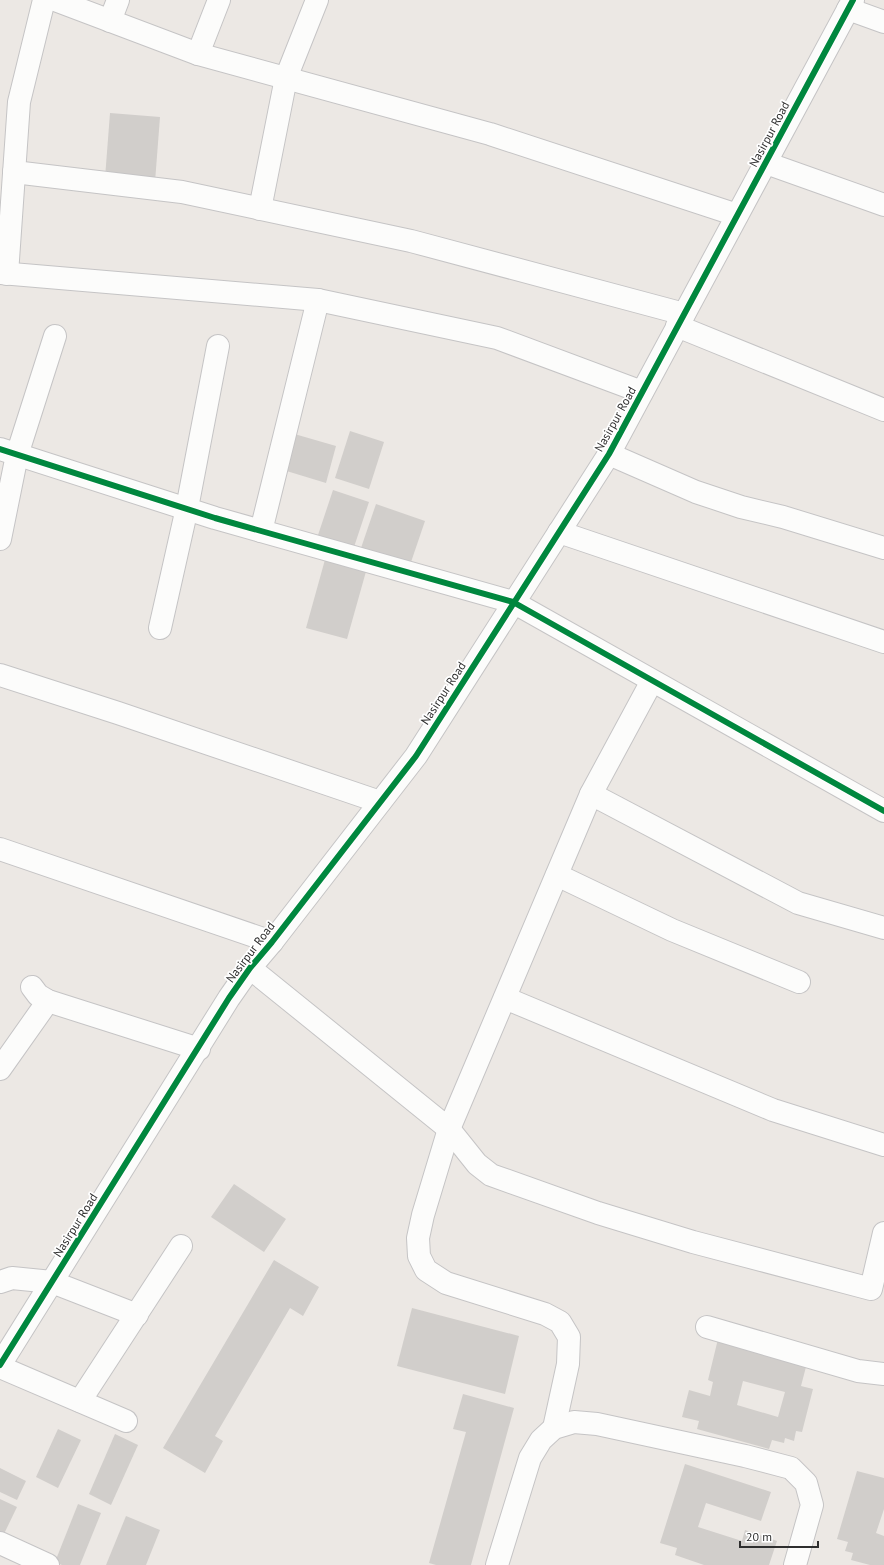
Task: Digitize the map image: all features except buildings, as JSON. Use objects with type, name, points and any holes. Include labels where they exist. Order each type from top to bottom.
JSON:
[{"type":"street","points":[[44,0],[19,102],[4,274],[318,300],[497,338],[642,392]]},
{"type":"street","points":[[55,0],[198,54],[490,134],[737,215]]},
{"type":"street","points":[[110,21],[118,0]]},
{"type":"street","points":[[198,54],[219,0]]},
{"type":"street","points":[[260,209],[286,78],[317,0]]},
{"type":"street","points":[[851,5],[884,22]]},
{"type":"street","name":"Nasirpur Road","points":[[0,1366],[229,998],[250,968],[272,942],[416,756],[609,454],[851,5]]},
{"type":"street","points":[[766,163],[884,204]]},
{"type":"street","points":[[14,172],[182,192],[411,241],[680,320],[884,410]]},
{"type":"street","points":[[262,531],[318,300]]},
{"type":"street","points":[[0,539],[8,452],[54,336]]},
{"type":"street","points":[[160,628],[187,508],[218,346]]},
{"type":"street","points":[[8,452],[215,518],[514,602],[884,811]]},
{"type":"street","points":[[609,454],[704,494],[741,507],[783,517],[884,548]]},
{"type":"street","points":[[559,532],[884,642]]},
{"type":"street","points":[[0,675],[125,715],[380,802]]},
{"type":"street","points":[[554,1428],[568,1364],[569,1337],[560,1322],[545,1314],[446,1283],[426,1270],[419,1256],[418,1238],[423,1216],[449,1129],[504,998],[591,794],[652,681]]},
{"type":"street","points":[[591,794],[798,903],[884,928]]},
{"type":"street","points":[[0,849],[272,942]]},
{"type":"street","points":[[557,876],[672,930],[799,982]]},
{"type":"street","points":[[250,968],[449,1129],[477,1164],[491,1175],[598,1213],[693,1242],[871,1289],[880,1272],[884,1232]]},
{"type":"street","points":[[32,986],[38,995],[48,1001],[198,1049]]},
{"type":"street","points":[[504,998],[773,1110],[884,1145]]},
{"type":"street","points":[[0,1069],[48,1001]]},
{"type":"street","points":[[80,1401],[181,1246]]},
{"type":"street","points":[[0,1282],[12,1278],[52,1282],[137,1315]]},
{"type":"street","points":[[707,1327],[858,1371],[884,1374]]},
{"type":"street","points":[[0,1366],[126,1421]]},
{"type":"street","points":[[497,1565],[530,1458],[541,1440],[554,1428],[574,1422],[597,1424],[745,1456],[791,1468],[806,1483],[812,1505],[795,1565]]},
{"type":"street","points":[[0,1543],[48,1565]]},
{"type":"cycle path","points":[[0,1365],[229,998],[250,968],[272,942],[416,756],[609,454],[853,0]]},
{"type":"cycle path","points":[[0,449],[215,518],[513,602],[884,811]]}]
